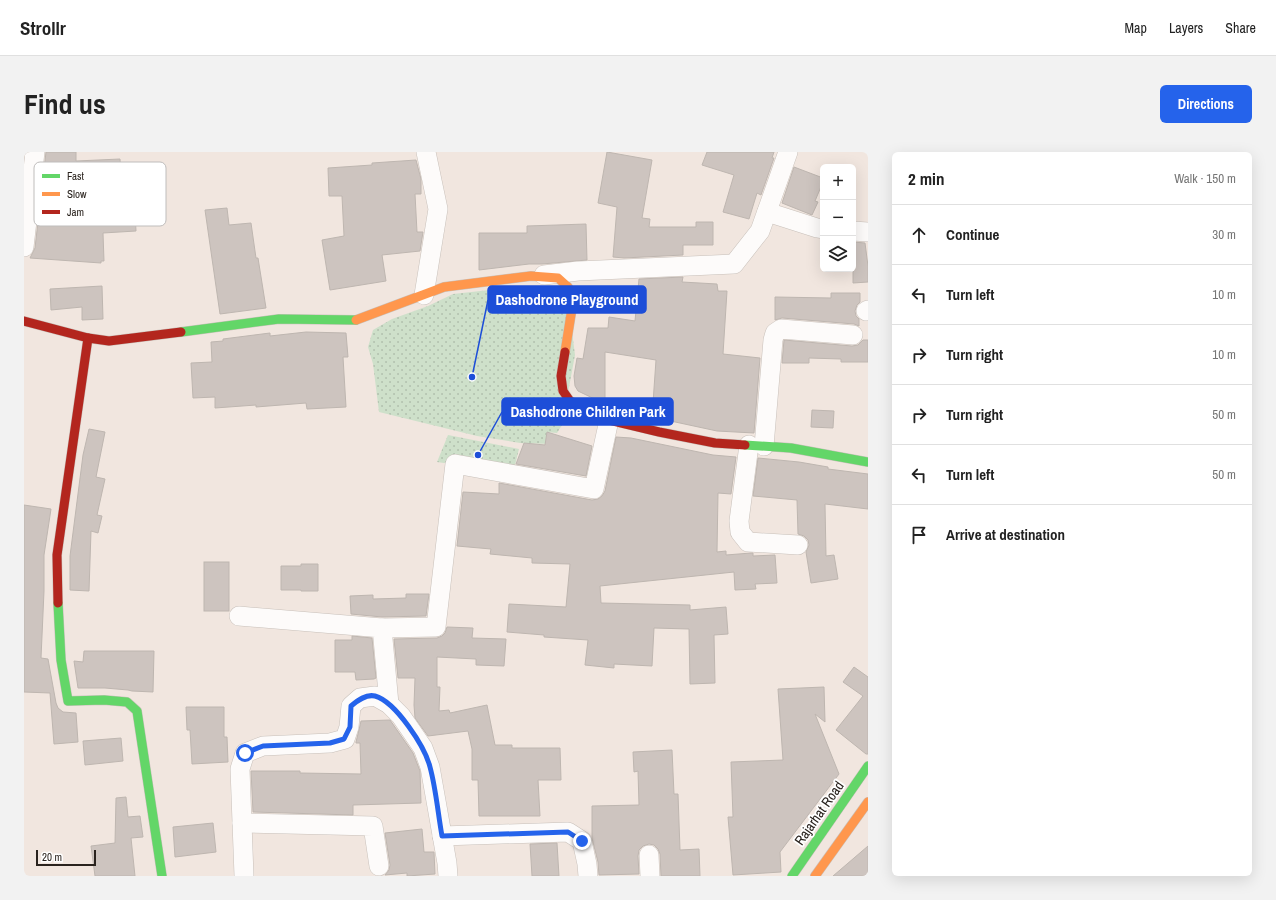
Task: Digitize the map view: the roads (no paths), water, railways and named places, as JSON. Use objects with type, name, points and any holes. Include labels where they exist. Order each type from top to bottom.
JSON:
[{"type":"street","points":[[24,248],[35,152]]},
{"type":"street","points":[[424,295],[438,209],[426,152]]},
{"type":"street","points":[[24,321],[88,338],[109,341],[279,319],[354,322],[444,287],[578,271],[734,264],[760,231],[788,152]]},
{"type":"street","points":[[767,212],[820,228]]},
{"type":"street","points":[[856,231],[868,232]]},
{"type":"street","points":[[531,276],[558,278],[568,287],[573,302],[561,376],[563,391],[570,401],[609,420],[659,432],[715,443],[791,448],[868,462]]},
{"type":"street","points":[[798,544],[748,542],[740,532],[739,521],[757,446],[773,340],[775,333],[781,329],[853,335]]},
{"type":"street","points":[[88,338],[71,451],[58,555],[57,594],[61,660],[68,701],[104,700],[126,702],[136,711],[162,876]]},
{"type":"street","points":[[239,616],[382,628],[436,627],[455,464],[594,489],[609,420]]},
{"type":"street","points":[[382,628],[389,704]]},
{"type":"street","points":[[244,876],[240,769],[245,753],[263,746],[330,743],[344,739],[350,727],[351,706],[360,698],[375,696],[389,704],[401,716],[423,748],[430,767],[448,876]]},
{"type":"street","name":"Rajarhat Road","points":[[792,876],[868,766]]},
{"type":"street","points":[[815,876],[868,802]]},
{"type":"street","points":[[242,823],[373,826],[379,866]]},
{"type":"street","points":[[442,836],[568,832],[582,841],[588,876]]},
{"type":"street","points":[[649,855],[650,876]]},
{"type":"place","name":"Dashodrone Playground","points":[[472,377]]},
{"type":"place","name":"Dashodrone Children Park","points":[[478,455]]}]
